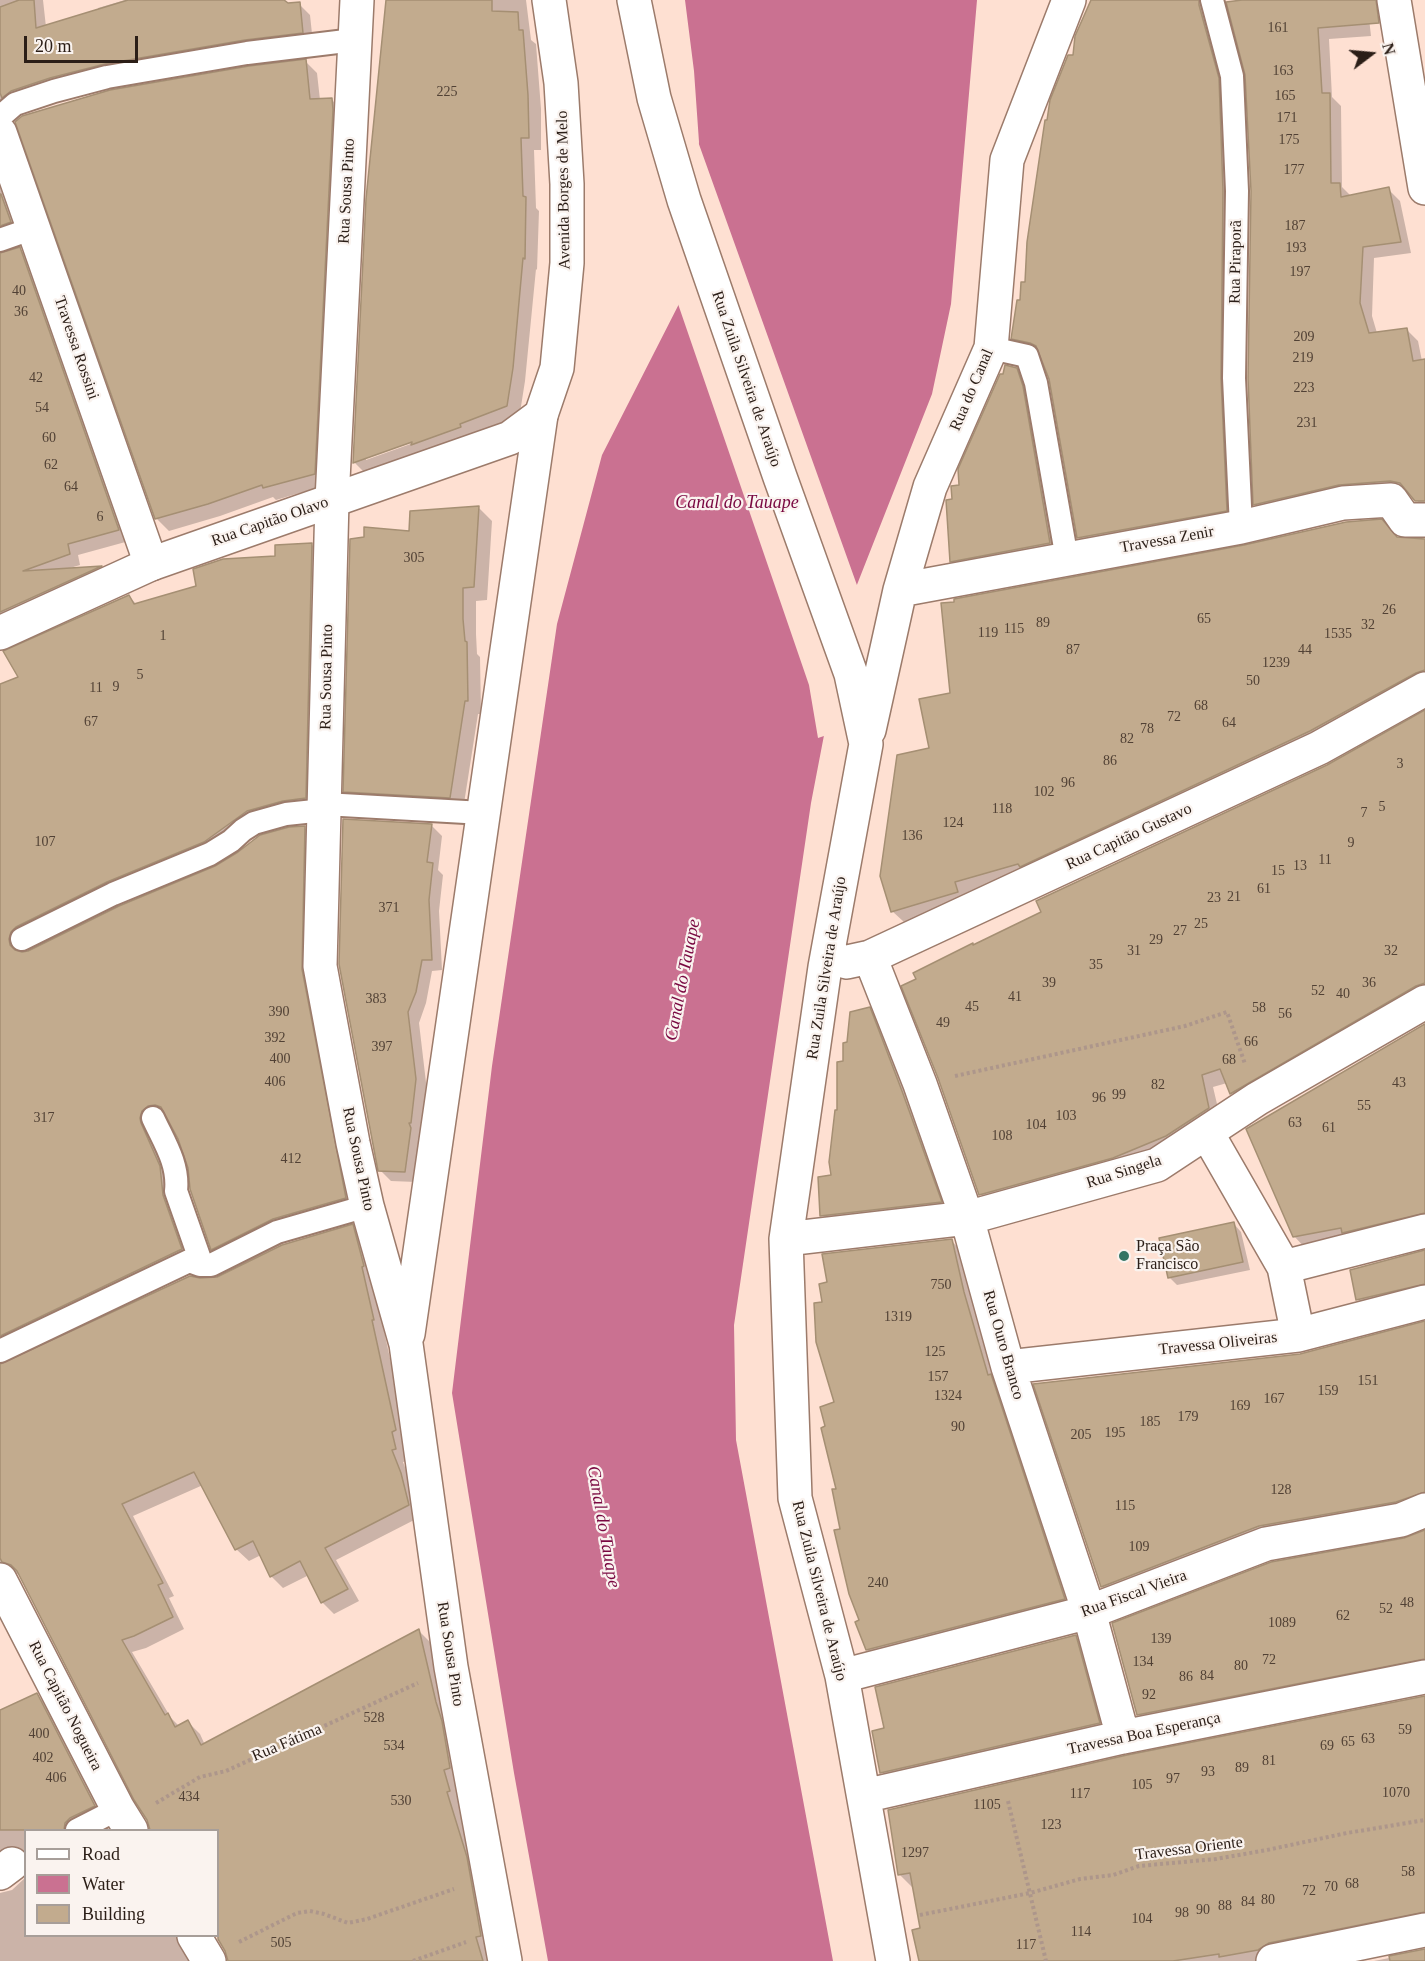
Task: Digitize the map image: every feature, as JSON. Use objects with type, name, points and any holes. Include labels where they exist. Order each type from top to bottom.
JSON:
[{"type":"street","name":"Rua Sousa Pinto","points":[[357,0],[332,501],[320,966],[367,1206],[406,1344],[451,1667],[505,1961]]},
{"type":"street","name":"Avenida Borges de Melo","points":[[541,415],[557,368],[567,263],[567,184],[561,83],[549,0]]},
{"type":"street","name":"Rua Zuila Silveira de Araújo","points":[[634,0],[654,98],[684,200],[851,674],[866,744],[825,968],[786,1239],[795,1498],[842,1676],[893,1961]]},
{"type":"street","name":"Rua do Canal","points":[[866,744],[900,590],[930,487],[991,348],[1007,160],[1069,0]]},
{"type":"street","points":[[1394,0],[1425,188]]},
{"type":"street","name":"Travessa Rossini","points":[[0,133],[151,564]]},
{"type":"street","name":"Rua Sousa Pinto","points":[[406,1344],[541,415]]},
{"type":"street","name":"Rua Capitão Olavo","points":[[0,633],[151,564],[510,438],[541,415]]},
{"type":"street","name":"Travessa Zenir","points":[[900,590],[1241,527],[1343,503],[1391,500],[1405,520],[1425,520]]},
{"type":"street","name":"Rua Capitão Gustavo","points":[[825,968],[870,957],[1319,748],[1425,689]]},
{"type":"street","name":"Rua Ouro Branco","points":[[870,957],[920,1084],[967,1218],[1008,1367],[1089,1612],[1123,1737]]},
{"type":"street","name":"Rua Singela","points":[[786,1239],[967,1218],[1157,1165],[1257,1099],[1425,1002]]},
{"type":"street","points":[[1207,1133],[1284,1268],[1298,1335]]},
{"type":"street","points":[[1284,1268],[1425,1231]]},
{"type":"street","name":"Travessa Oliveiras","points":[[1008,1367],[1298,1335],[1425,1302]]},
{"type":"street","name":"Rua Fiscal Vieira","points":[[842,1676],[1089,1612],[1266,1544],[1401,1520],[1425,1510]]},
{"type":"street","name":"Rua Capitão Nogueira","points":[[0,1580],[125,1820]]},
{"type":"street","name":"Travessa Boa Esperança","points":[[864,1796],[1123,1737],[1425,1677]]},
{"type":"street","points":[[1273,1961],[1425,1930]]},
{"type":"lane","name":"Rua Piraporã","points":[[1212,0],[1232,76],[1237,191],[1234,378],[1241,527]]},
{"type":"lane","points":[[0,117],[15,104],[107,77],[248,53],[354,40]]},
{"type":"lane","points":[[0,240],[34,228]]},
{"type":"lane","points":[[991,348],[1027,356],[1036,383],[1067,559]]},
{"type":"lane","points":[[22,939],[113,894],[210,854],[231,842],[254,823],[286,814],[324,807],[483,813]]},
{"type":"lane","points":[[153,1118],[175,1165],[176,1191],[202,1265]]},
{"type":"lane","points":[[0,1351],[189,1261],[211,1265],[278,1232],[367,1206]]},
{"type":"lane","points":[[82,1829],[125,1820]]},
{"type":"path","points":[[920,1084],[1185,1026],[1227,1012],[1257,1099]]},
{"type":"path","name":"Rua Fátima","points":[[125,1820],[200,1777],[225,1771],[257,1755],[319,1730],[451,1667]]},
{"type":"path","points":[[999,1765],[1046,1961]]},
{"type":"path","name":"Travessa Oriente","points":[[886,1922],[1030,1893],[1080,1879],[1113,1875],[1139,1866],[1216,1859],[1425,1820]]},
{"type":"path","points":[[203,1952],[297,1913],[310,1911],[348,1923],[368,1919],[489,1877]]},
{"type":"path","points":[[413,1961],[499,1928]]},
{"type":"water","name":"Canal do Tauape","points":[[685,0],[977,0],[951,304],[932,394],[849,605],[811,803],[734,1325],[736,1440],[833,1961],[548,1961],[514,1773],[452,1393],[492,1066],[557,624],[602,455],[681,300],[699,142],[694,71]]},
{"type":"pier","points":[[696,136],[858,588],[851,606],[827,735],[818,738],[809,685],[677,301]]},
{"type":"building","points":[[19,0],[34,0],[36,28],[128,0],[284,0],[288,3],[300,2],[303,33],[245,40],[105,64],[50,78],[11,91],[2,98],[0,93],[0,7]]},
{"type":"building","points":[[386,0],[492,0],[492,11],[518,12],[519,30],[523,30],[528,95],[529,138],[521,138],[523,196],[526,197],[525,259],[523,258],[513,368],[507,406],[460,424],[461,427],[353,463],[366,199]]},
{"type":"building","points":[[1091,0],[1199,0],[1219,78],[1223,191],[1221,378],[1227,511],[1077,538],[1049,379],[1036,346],[1011,339],[1017,300],[1020,300],[1021,282],[1025,282],[1027,242],[1045,120],[1047,120],[1050,100],[1068,55],[1073,55],[1075,36]]},
{"type":"building","points":[[1376,0],[1379,23],[1318,28],[1322,93],[1330,93],[1331,183],[1340,183],[1341,197],[1389,187],[1401,242],[1363,247],[1360,303],[1369,333],[1407,328],[1413,361],[1425,359],[1425,501],[1415,501],[1400,483],[1390,481],[1339,485],[1253,505],[1248,378],[1251,191],[1245,75],[1226,2]]},
{"type":"building","points":[[306,59],[310,99],[332,98],[333,110],[315,474],[263,488],[262,485],[155,519],[15,122],[22,116],[110,90],[249,66]]},
{"type":"building","points":[[0,194],[11,222],[0,226]]},
{"type":"building","points":[[20,247],[119,530],[68,544],[70,554],[23,571],[102,566],[0,612],[0,253]]},
{"type":"building","points":[[1005,365],[1017,368],[1023,386],[1050,543],[950,562],[946,500],[952,499],[951,486],[959,485],[958,469],[1000,374],[1003,374]]},
{"type":"building","points":[[479,506],[474,587],[463,588],[468,701],[465,701],[450,798],[343,792],[350,539],[364,537],[364,527],[409,531],[410,511]]},
{"type":"building","points":[[1382,519],[1397,537],[1425,539],[1425,670],[1310,731],[1020,867],[1018,864],[955,882],[958,892],[891,912],[880,876],[897,755],[929,748],[919,699],[950,693],[941,603],[1244,545],[1346,522]]},
{"type":"building","points":[[312,543],[306,798],[283,801],[247,811],[204,842],[107,882],[16,927],[9,939],[10,945],[15,950],[28,951],[119,906],[215,866],[260,835],[289,827],[305,826],[302,969],[346,1198],[273,1219],[211,1250],[190,1189],[188,1168],[178,1139],[161,1107],[148,1106],[142,1111],[141,1123],[160,1166],[163,1195],[182,1249],[0,1336],[0,684],[18,677],[3,651],[129,595],[134,604],[196,586],[193,569],[223,559],[275,556],[275,545]]},
{"type":"building","points":[[1425,710],[1425,983],[1416,986],[1230,1094],[1220,1069],[1202,1075],[1209,1108],[1166,1136],[1113,1158],[979,1195],[938,1078],[901,986],[916,979],[913,973],[1041,912],[1036,901],[1327,765]]},
{"type":"building","points":[[343,819],[432,824],[427,862],[433,863],[429,900],[432,960],[422,960],[416,992],[408,1012],[416,1079],[405,1172],[378,1171],[339,964]]},
{"type":"building","points":[[870,1007],[942,1202],[820,1216],[818,1177],[831,1175],[829,1162],[835,1110],[837,1110],[837,1062],[843,1061],[843,1043],[847,1042],[850,1012]]},
{"type":"building","points":[[1425,1024],[1425,1213],[1342,1233],[1341,1228],[1293,1237],[1246,1129]]},
{"type":"building","points":[[1234,1222],[1243,1262],[1168,1278],[1159,1238]]},
{"type":"building","points":[[353,1224],[364,1266],[362,1267],[374,1320],[372,1320],[396,1430],[392,1432],[396,1449],[392,1450],[401,1473],[409,1505],[325,1548],[348,1589],[321,1603],[300,1561],[270,1577],[253,1541],[235,1550],[194,1472],[122,1504],[163,1583],[158,1585],[173,1617],[122,1640],[165,1715],[168,1713],[175,1727],[188,1720],[201,1745],[419,1629],[442,1721],[450,1768],[444,1770],[450,1791],[447,1792],[467,1857],[481,1936],[476,1937],[483,1961],[228,1961],[218,1939],[219,1829],[150,1829],[17,1571],[11,1565],[2,1562],[0,1558],[0,1364],[190,1276],[217,1277],[282,1245]]},
{"type":"building","points":[[952,1239],[964,1292],[988,1375],[991,1374],[1065,1599],[866,1650],[855,1622],[859,1620],[849,1594],[834,1530],[840,1529],[832,1489],[836,1489],[821,1428],[825,1426],[820,1407],[834,1402],[816,1342],[814,1303],[822,1302],[819,1284],[827,1282],[822,1254]]},
{"type":"building","points":[[1425,1250],[1425,1284],[1356,1300],[1350,1270]]},
{"type":"building","points":[[1425,1321],[1425,1492],[1396,1502],[1259,1526],[1101,1587],[1033,1384],[1300,1354]]},
{"type":"building","points":[[1425,1530],[1425,1659],[1137,1715],[1112,1623],[1271,1562],[1404,1538]]},
{"type":"building","points":[[1076,1635],[1100,1723],[880,1773],[872,1731],[884,1728],[875,1687]]},
{"type":"building","points":[[37,1693],[95,1806],[70,1818],[65,1823],[64,1829],[0,1830],[0,1710]]},
{"type":"building","points":[[1425,1696],[1425,1912],[1269,1943],[1258,1950],[1219,1957],[1219,1954],[1173,1961],[919,1961],[912,1930],[920,1928],[910,1873],[898,1875],[888,1810],[1127,1755]]},
{"type":"building","points":[[1425,1949],[1425,1961],[1390,1961],[1389,1956]]},
{"type":"place","name":"Praça São Francisco","points":[[1124,1256]]}]
